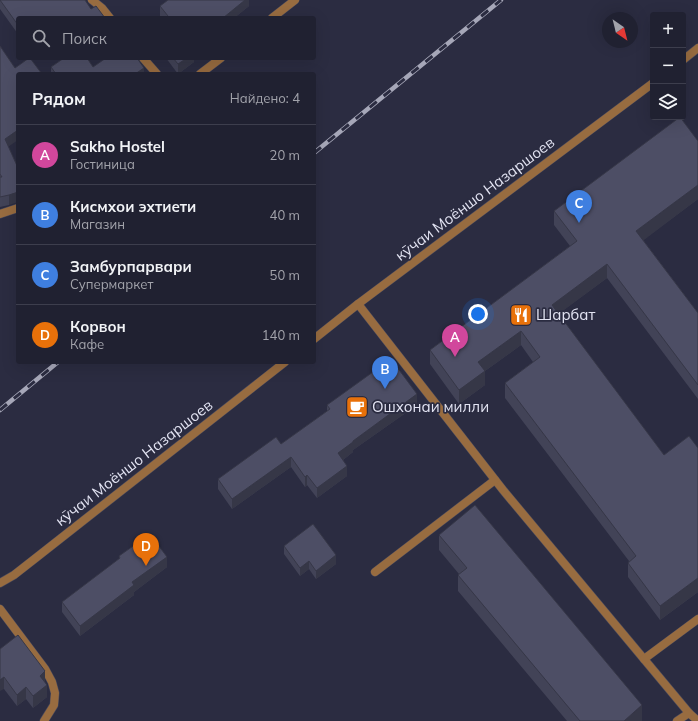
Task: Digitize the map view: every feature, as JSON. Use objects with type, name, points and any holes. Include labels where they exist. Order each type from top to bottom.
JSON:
[{"type":"street","points":[[92,0],[102,8],[108,16]]},
{"type":"street","points":[[275,16],[295,0]]},
{"type":"street","points":[[686,58],[698,48]]},
{"type":"street","points":[[145,60],[155,72]]},
{"type":"street","points":[[203,72],[218,60]]},
{"type":"street","name":"кӯчаи Моёншо Назаршоев","points":[[316,337],[358,304],[652,84]]},
{"type":"street","points":[[0,214],[16,209]]},
{"type":"street","points":[[358,304],[495,480],[689,713],[698,721]]},
{"type":"street","name":"кӯчаи Моёншо Назаршоев","points":[[0,583],[14,575],[38,557],[281,364]]},
{"type":"street","points":[[375,572],[495,480]]},
{"type":"street","points":[[0,609],[45,669],[52,682],[55,693],[54,705],[44,721]]},
{"type":"street","points":[[644,659],[698,618]]},
{"type":"street","points":[[677,721],[689,713]]},
{"type":"building","points":[[0,0],[85,0],[91,9],[96,6],[104,16],[16,16],[16,22]]},
{"type":"building","points":[[168,0],[245,0],[225,16],[168,16],[160,6]]},
{"type":"building","points":[[0,46],[15,68],[26,60],[32,60],[40,72],[16,72],[16,131],[5,139],[16,164],[16,193],[0,197],[0,177],[2,177],[0,174]]},
{"type":"building","points":[[61,60],[88,60],[93,67],[103,60],[138,60],[144,68],[138,72],[55,72],[51,67]]},
{"type":"building","points":[[175,60],[184,60],[178,64]]},
{"type":"building","points":[[676,120],[682,120],[698,141],[698,185],[636,231],[698,313],[698,385],[607,264],[552,305],[664,455],[689,436],[698,448],[698,578],[660,606],[628,563],[636,556],[505,383],[540,357],[521,331],[478,362],[485,371],[459,390],[430,350],[577,241],[554,211]]},
{"type":"building","points":[[391,359],[417,394],[338,453],[347,466],[317,488],[307,475],[305,477],[291,457],[232,499],[218,479],[276,437],[281,444],[330,409],[327,405]]},
{"type":"building","points":[[475,505],[642,705],[624,721],[580,721],[458,575],[467,568],[439,535]]},
{"type":"building","points":[[313,524],[336,555],[316,571],[309,561],[300,568],[284,546]]},
{"type":"building","points":[[150,534],[167,557],[132,582],[134,585],[80,626],[62,602],[120,558],[119,556]]},
{"type":"building","points":[[18,635],[45,671],[40,676],[47,685],[33,696],[26,687],[17,695],[4,677],[0,680],[0,649]]},
{"type":"railway","points":[[316,151],[501,0]]},
{"type":"railway","points":[[0,410],[56,364]]},
{"type":"place","name":"Замбурпарвари","points":[[579,223]]},
{"type":"place","name":"Шарбат","points":[[521,315]]},
{"type":"place","name":"Sakho Hostel","points":[[455,357]]},
{"type":"place","name":"Кисмхои эхтиети","points":[[385,389]]},
{"type":"place","name":"Ошхонаи милли","points":[[357,407]]},
{"type":"place","name":"Корвон","points":[[146,566]]}]
